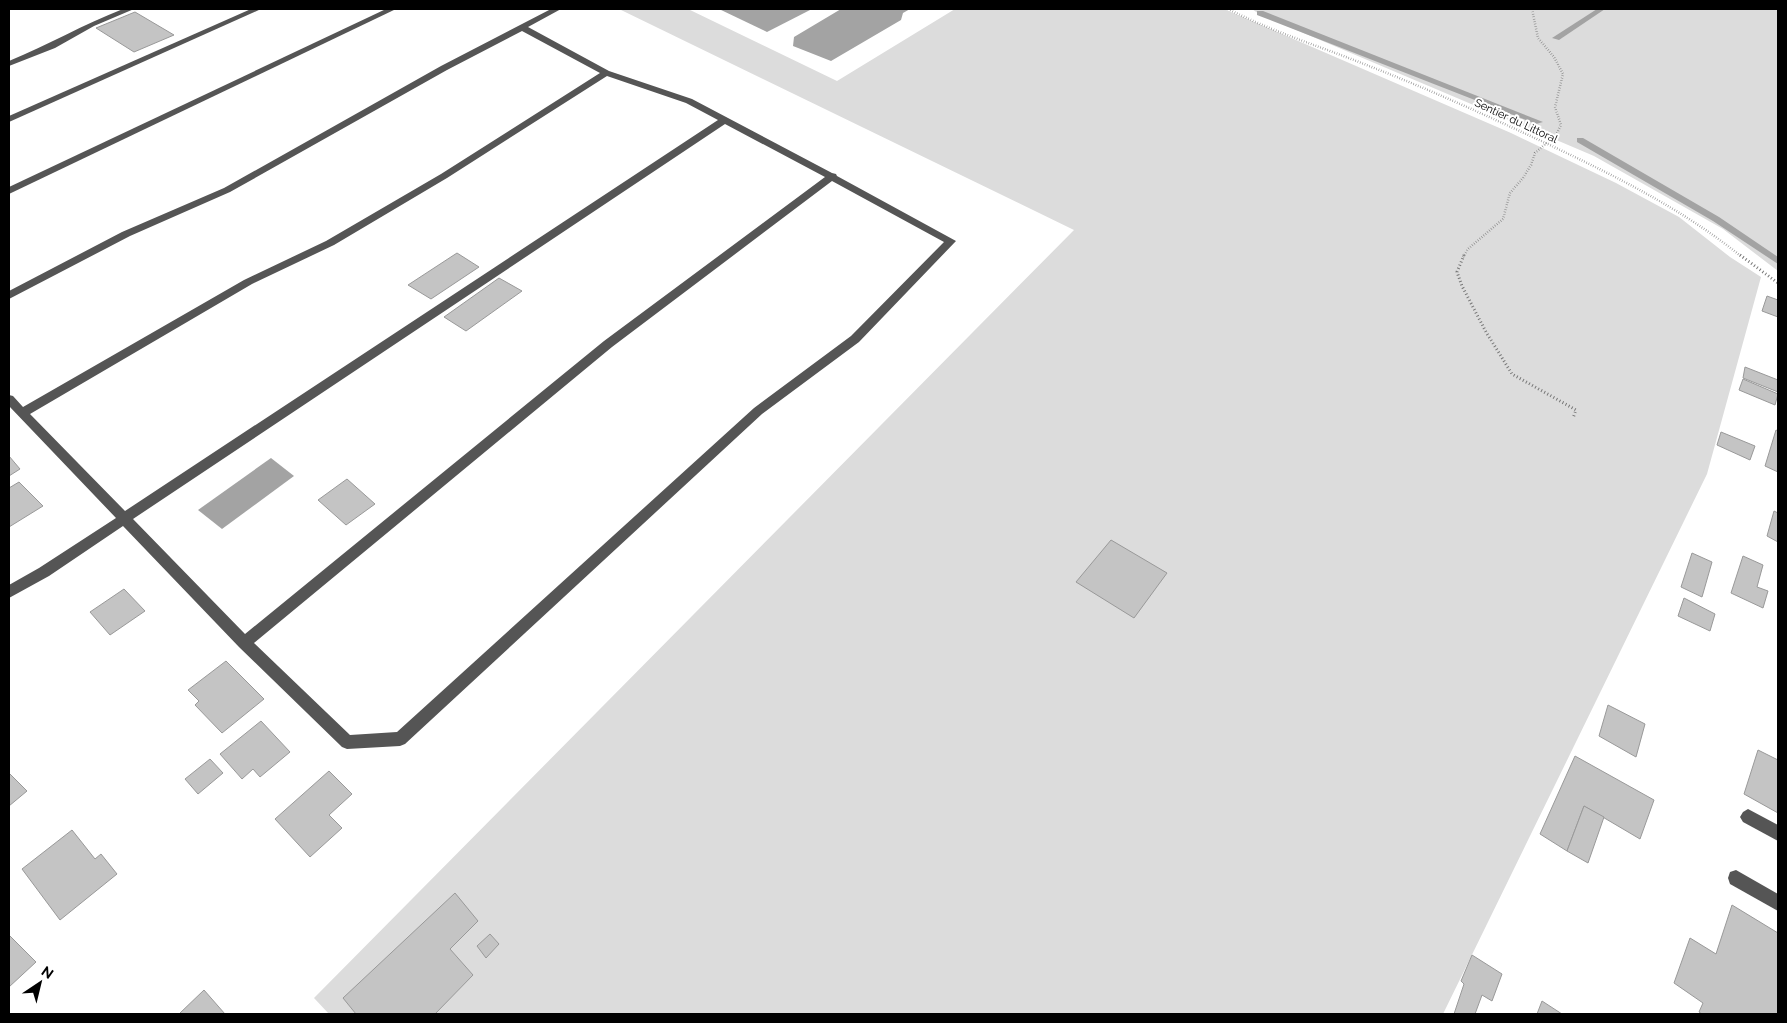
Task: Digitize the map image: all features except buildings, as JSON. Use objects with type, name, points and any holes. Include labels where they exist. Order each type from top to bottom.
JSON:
[{"type":"lane","points":[[9,64],[52,46],[91,24],[130,9]]},
{"type":"lane","points":[[9,119],[257,9]]},
{"type":"lane","points":[[9,191],[392,9]]},
{"type":"lane","points":[[9,295],[126,234],[227,190],[444,68],[557,9]]},
{"type":"lane","points":[[9,399],[122,519],[244,643],[347,742],[400,739],[758,411],[855,339],[951,241],[833,176],[689,101],[606,74],[521,28]]},
{"type":"lane","points":[[22,413],[248,282],[330,244],[444,176],[606,74]]},
{"type":"lane","points":[[9,592],[44,572],[725,120]]},
{"type":"lane","points":[[244,643],[608,344],[833,176]]},
{"type":"lane","points":[[1748,817],[1778,833]]},
{"type":"lane","points":[[1736,878],[1778,903]]},
{"type":"path","name":"Sentier du Littoral","points":[[1228,9],[1253,21],[1345,56],[1435,94],[1546,144],[1647,193],[1685,216],[1778,283]]},
{"type":"path","points":[[1532,9],[1538,38],[1554,57],[1564,74],[1555,107],[1560,125],[1556,135],[1535,153],[1531,165],[1523,178],[1510,193],[1503,219],[1468,249],[1460,261],[1457,272],[1462,286],[1486,332],[1512,374],[1576,410],[1573,418]]},
{"type":"shaded area","points":[[619,9],[688,9],[837,81],[955,9],[1224,9],[1511,133],[1616,183],[1679,217],[1730,257],[1761,277],[1707,474],[1443,1014],[329,1014],[314,998],[1074,230]]},
{"type":"shaded area","points":[[719,9],[812,9],[767,32]]},
{"type":"shaded area","points":[[841,9],[910,9],[903,13],[901,20],[831,61],[793,46],[794,37]]},
{"type":"shaded area","points":[[1252,9],[1778,9],[1778,271],[1723,229],[1594,156],[1259,14]]},
{"type":"shaded area","points":[[271,458],[294,476],[222,529],[198,510]]},
{"type":"waterway","points":[[1556,38],[1601,9]]},
{"type":"waterway","points":[[1260,13],[1539,122]]},
{"type":"waterway","points":[[1580,140],[1716,219],[1778,261]]}]
